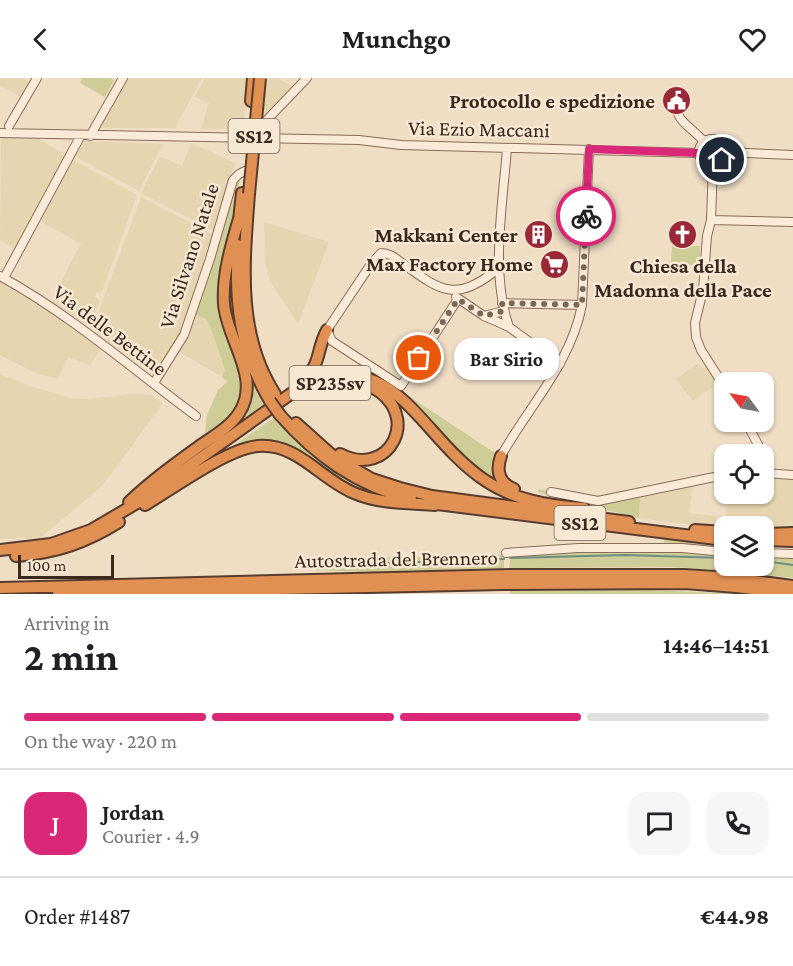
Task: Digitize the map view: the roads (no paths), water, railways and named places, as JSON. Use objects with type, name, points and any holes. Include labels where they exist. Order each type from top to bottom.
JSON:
[{"type":"highway","name":"SS12","points":[[253,78],[245,194],[246,311],[251,340],[273,398]]},
{"type":"highway","name":"SS12","points":[[260,78],[245,194],[240,214],[236,273],[240,328],[255,373],[315,451],[353,478],[401,496],[435,505],[714,539]]},
{"type":"highway","points":[[0,550],[51,544],[91,530],[110,519],[143,488],[228,426],[243,405],[246,397],[247,377],[225,318],[224,285],[240,214]]},
{"type":"highway","points":[[292,393],[315,368],[320,343],[327,330]]},
{"type":"highway","name":"SP235sv","points":[[110,519],[165,484],[292,393],[312,382],[334,377],[357,377],[380,383],[396,394],[470,469],[484,480],[516,497],[565,507],[584,508],[635,522]]},
{"type":"highway","name":"SP235sv","points":[[143,506],[287,405],[313,389],[331,383],[358,383],[381,392],[395,408],[398,426],[396,437],[387,451],[376,457],[356,461],[336,453],[296,423]]},
{"type":"highway","name":"SS12","points":[[283,412],[334,457],[372,478],[400,488],[432,496],[714,531]]},
{"type":"highway","points":[[0,557],[33,555],[73,546],[104,531],[197,473],[240,450],[258,446],[270,446],[296,454],[355,494],[392,502],[435,505]]},
{"type":"highway","points":[[501,456],[498,472],[501,480],[508,486],[584,508]]},
{"type":"highway","points":[[774,534],[793,533]]},
{"type":"highway","points":[[774,540],[793,541]]},
{"type":"highway","name":"Autostrada del Brennero","points":[[58,594],[684,575],[732,578],[793,586]]},
{"type":"highway","name":"Autostrada del Brennero","points":[[0,588],[506,580],[685,583],[793,594]]},
{"type":"street","points":[[9,126],[37,78]]},
{"type":"street","points":[[90,136],[123,78]]},
{"type":"street","name":"Via Silvano Natale","points":[[154,383],[184,335],[233,180],[255,165],[263,124],[307,78]]},
{"type":"street","points":[[680,96],[676,109],[678,115],[705,142]]},
{"type":"street","points":[[0,121],[22,134]]},
{"type":"street","name":"Via Ezio Maccani","points":[[0,133],[258,142],[359,140],[400,145],[699,153]]},
{"type":"street","points":[[2,277],[81,135]]},
{"type":"street","points":[[716,140],[722,144],[725,153],[720,162],[713,165],[703,162],[699,153],[700,147],[705,142],[716,140]]},
{"type":"street","points":[[507,148],[498,268],[503,307],[509,327]]},
{"type":"street","points":[[501,456],[560,364],[579,323],[582,305],[589,149]]},
{"type":"street","points":[[725,153],[793,155]]},
{"type":"street","points":[[713,165],[711,220],[707,236],[703,290],[695,326],[701,350],[715,372]]},
{"type":"street","points":[[711,220],[793,222]]},
{"type":"street","points":[[458,299],[401,386],[332,340],[327,330],[371,264],[381,253],[393,256],[441,289],[453,291],[487,278],[498,268]]},
{"type":"street","name":"Via delle Bettine","points":[[2,277],[90,333],[196,416]]},
{"type":"street","points":[[453,291],[458,299],[484,316],[509,327],[560,364]]},
{"type":"street","points":[[484,316],[503,307],[582,305]]},
{"type":"street","points":[[774,474],[793,475]]},
{"type":"street","points":[[551,492],[598,501],[714,477]]},
{"type":"street","points":[[506,553],[578,548],[682,548],[714,551]]},
{"type":"street","points":[[774,553],[793,554]]},
{"type":"waterway","points":[[510,558],[625,555],[714,558]]},
{"type":"waterway","points":[[388,563],[504,559]]},
{"type":"waterway","points":[[774,562],[793,565]]},
{"type":"place","name":"Protocollo e spedizione","points":[[676,101]]},
{"type":"place","name":"Makkani Center","points":[[539,235]]},
{"type":"place","name":"Chiesa della Madonna della Pace","points":[[683,235]]},
{"type":"place","name":"Max Factory Home","points":[[554,264]]},
{"type":"place","name":"Bar Sirio","points":[[419,358]]}]
